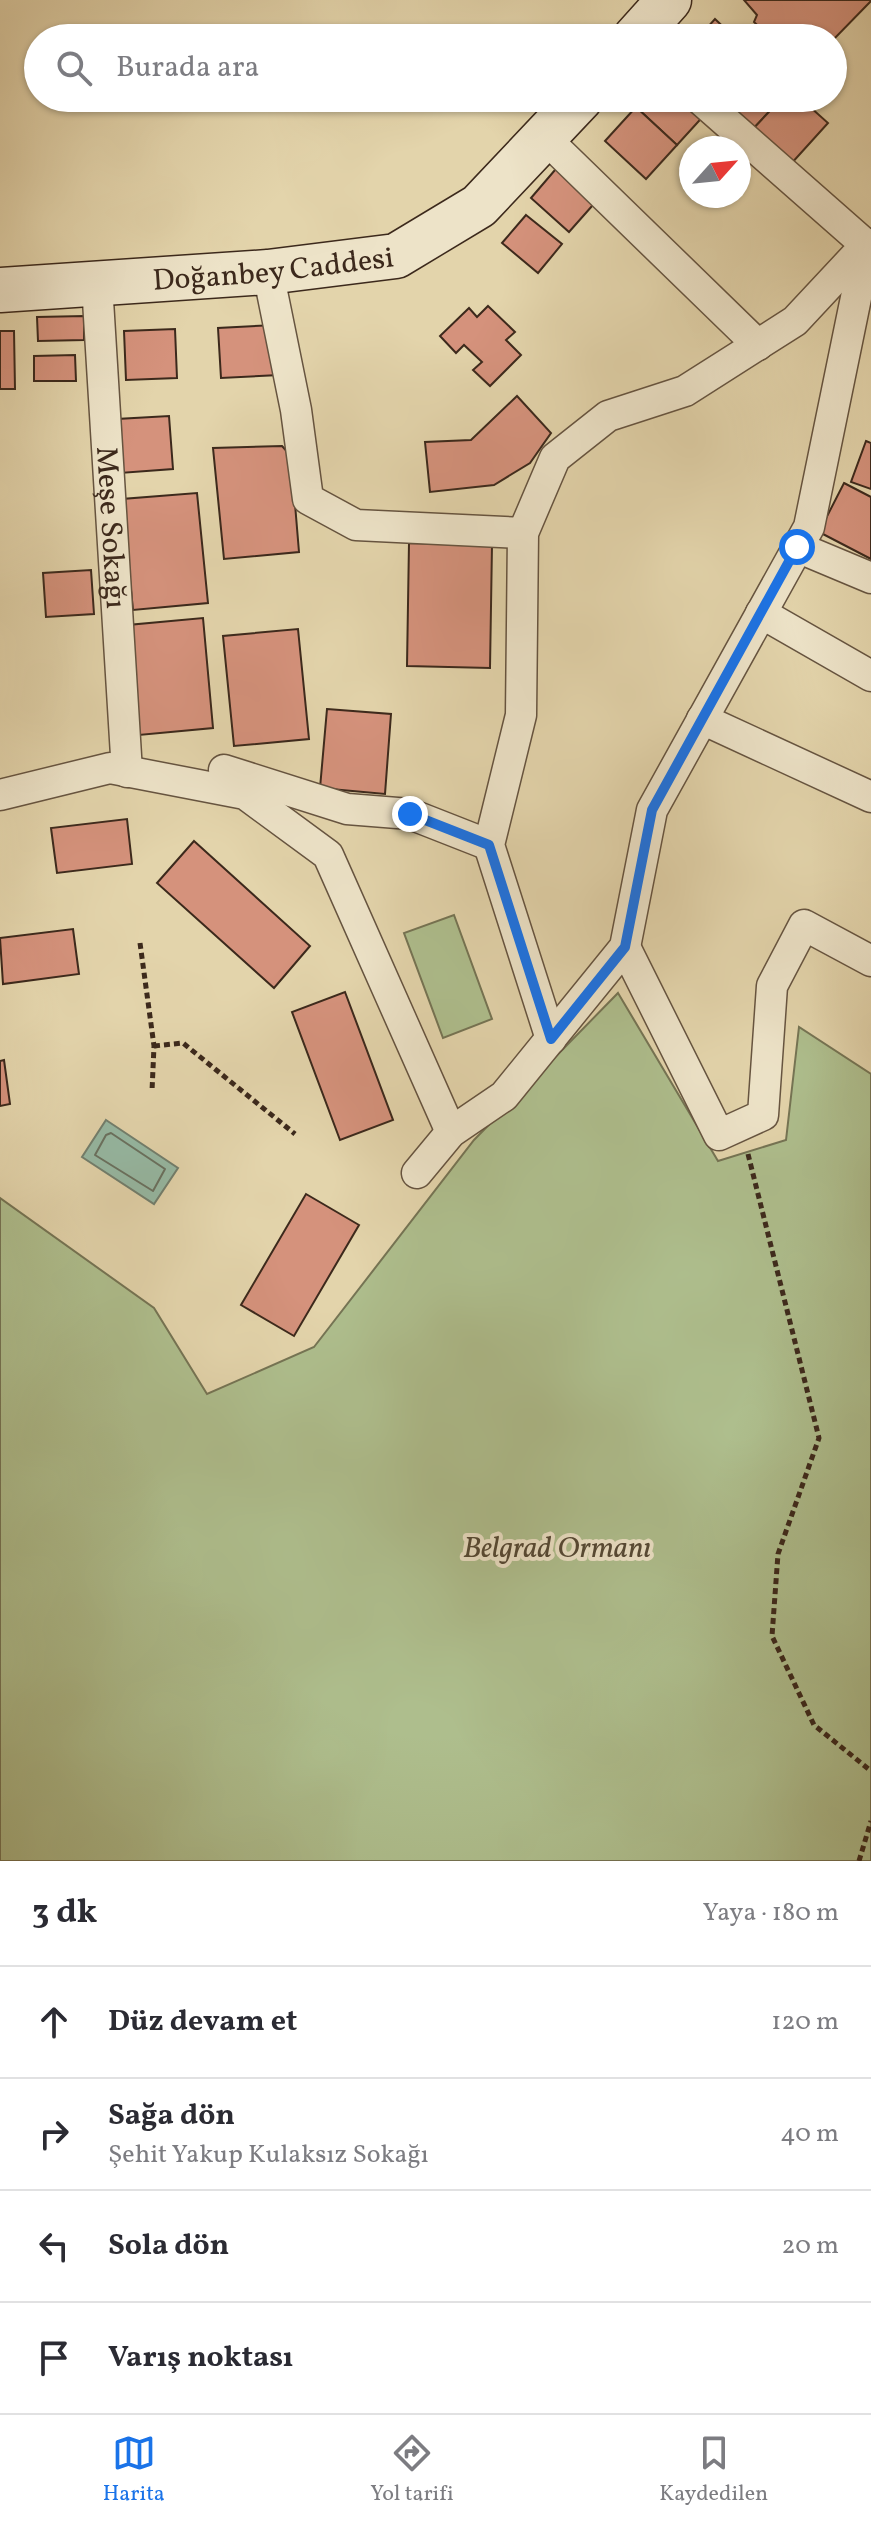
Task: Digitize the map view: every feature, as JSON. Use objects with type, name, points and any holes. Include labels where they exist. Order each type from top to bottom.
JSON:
[{"type":"street","points":[[648,24],[669,0]]},
{"type":"street","name":"Doğanbey Caddesi","points":[[0,290],[268,272],[396,256],[479,206],[568,112]]},
{"type":"street","points":[[715,112],[868,242]]},
{"type":"street","points":[[544,137],[758,345]]},
{"type":"street","points":[[551,1039],[489,845],[521,715],[523,533],[555,458],[608,416],[685,391],[795,321],[868,242]]},
{"type":"street","points":[[417,1173],[451,1132],[504,1096],[625,947],[652,810],[809,527],[868,242]]},
{"type":"street","points":[[268,272],[296,410],[308,499],[356,525],[523,533]]},
{"type":"street","name":"Meşe Sokağı","points":[[97,284],[125,761]]},
{"type":"street","points":[[797,547],[871,578]]},
{"type":"street","points":[[761,613],[871,676]]},
{"type":"street","points":[[702,719],[871,797]]},
{"type":"street","points":[[0,795],[110,768],[125,761],[239,773],[347,809],[410,814],[489,845]]},
{"type":"street","points":[[125,761],[245,794],[328,855],[451,1132]]},
{"type":"street","points":[[625,947],[719,1135],[763,1115],[772,986],[804,925],[871,961]]},
{"type":"path","points":[[140,943],[154,1046],[152,1091]]},
{"type":"path","points":[[154,1046],[183,1043],[295,1134]]},
{"type":"path","points":[[741,1125],[819,1438],[778,1554],[772,1636],[814,1725],[871,1771]]},
{"type":"path","points":[[859,1861],[871,1821]]},
{"type":"green space","points":[[454,915],[492,1019],[443,1038],[404,933]]},
{"type":"green space","name":"Belgrad Ormanı","points":[[618,993],[718,1161],[786,1140],[799,1027],[871,1074],[871,1861],[0,1861],[0,1198],[154,1308],[207,1394],[314,1347],[474,1140]]},
{"type":"water","points":[[106,1120],[178,1168],[154,1204],[82,1157]]},
{"type":"building","points":[[744,0],[871,0],[847,26],[756,24],[757,15]]},
{"type":"building","points":[[631,112],[641,112],[677,145],[646,179],[605,141]]},
{"type":"building","points":[[641,112],[707,112],[685,136],[679,136],[677,145]]},
{"type":"building","points":[[733,112],[769,112],[752,130]]},
{"type":"building","points":[[769,112],[816,112],[828,123],[790,165],[752,130]]},
{"type":"building","points":[[561,163],[600,197],[569,232],[531,198]]},
{"type":"building","points":[[526,215],[562,244],[538,273],[502,243]]},
{"type":"building","points":[[488,306],[515,332],[506,340],[521,355],[490,386],[473,370],[482,362],[464,345],[456,353],[440,336],[469,308],[477,317]]},
{"type":"building","points":[[84,316],[84,340],[38,341],[37,317]]},
{"type":"building","points":[[275,325],[279,375],[221,378],[218,328]]},
{"type":"building","points":[[175,329],[177,378],[126,380],[124,331]]},
{"type":"building","points":[[0,331],[14,331],[15,389],[0,389]]},
{"type":"building","points":[[75,355],[76,381],[34,381],[34,356]]},
{"type":"building","points":[[517,396],[551,433],[530,463],[494,485],[430,492],[425,442],[471,440]]},
{"type":"building","points":[[169,416],[173,469],[120,473],[117,419]]},
{"type":"building","points":[[866,441],[871,443],[871,489],[851,482]]},
{"type":"building","points":[[282,446],[291,456],[299,552],[224,559],[213,448]]},
{"type":"building","points":[[844,483],[871,497],[871,559],[819,532]]},
{"type":"building","points":[[197,493],[208,603],[133,610],[122,499]]},
{"type":"building","points":[[409,543],[492,545],[490,668],[407,666]]},
{"type":"building","points":[[91,570],[94,614],[46,617],[43,573]]},
{"type":"building","points":[[203,618],[213,728],[139,735],[128,625]]},
{"type":"building","points":[[298,629],[309,739],[234,746],[223,636]]},
{"type":"building","points":[[327,709],[391,714],[385,794],[320,788]]},
{"type":"building","points":[[127,819],[132,864],[57,873],[51,828]]},
{"type":"building","points":[[194,841],[310,946],[274,988],[157,883]]},
{"type":"building","points":[[73,929],[79,974],[3,984],[0,938]]},
{"type":"building","points":[[345,992],[393,1120],[340,1140],[292,1012]]},
{"type":"building","points":[[4,1060],[10,1104],[0,1106],[0,1061]]},
{"type":"building","points":[[306,1194],[359,1225],[294,1336],[241,1305]]},
{"type":"route","points":[[410,814],[489,845],[551,1039],[625,947],[652,810],[797,547]]}]
